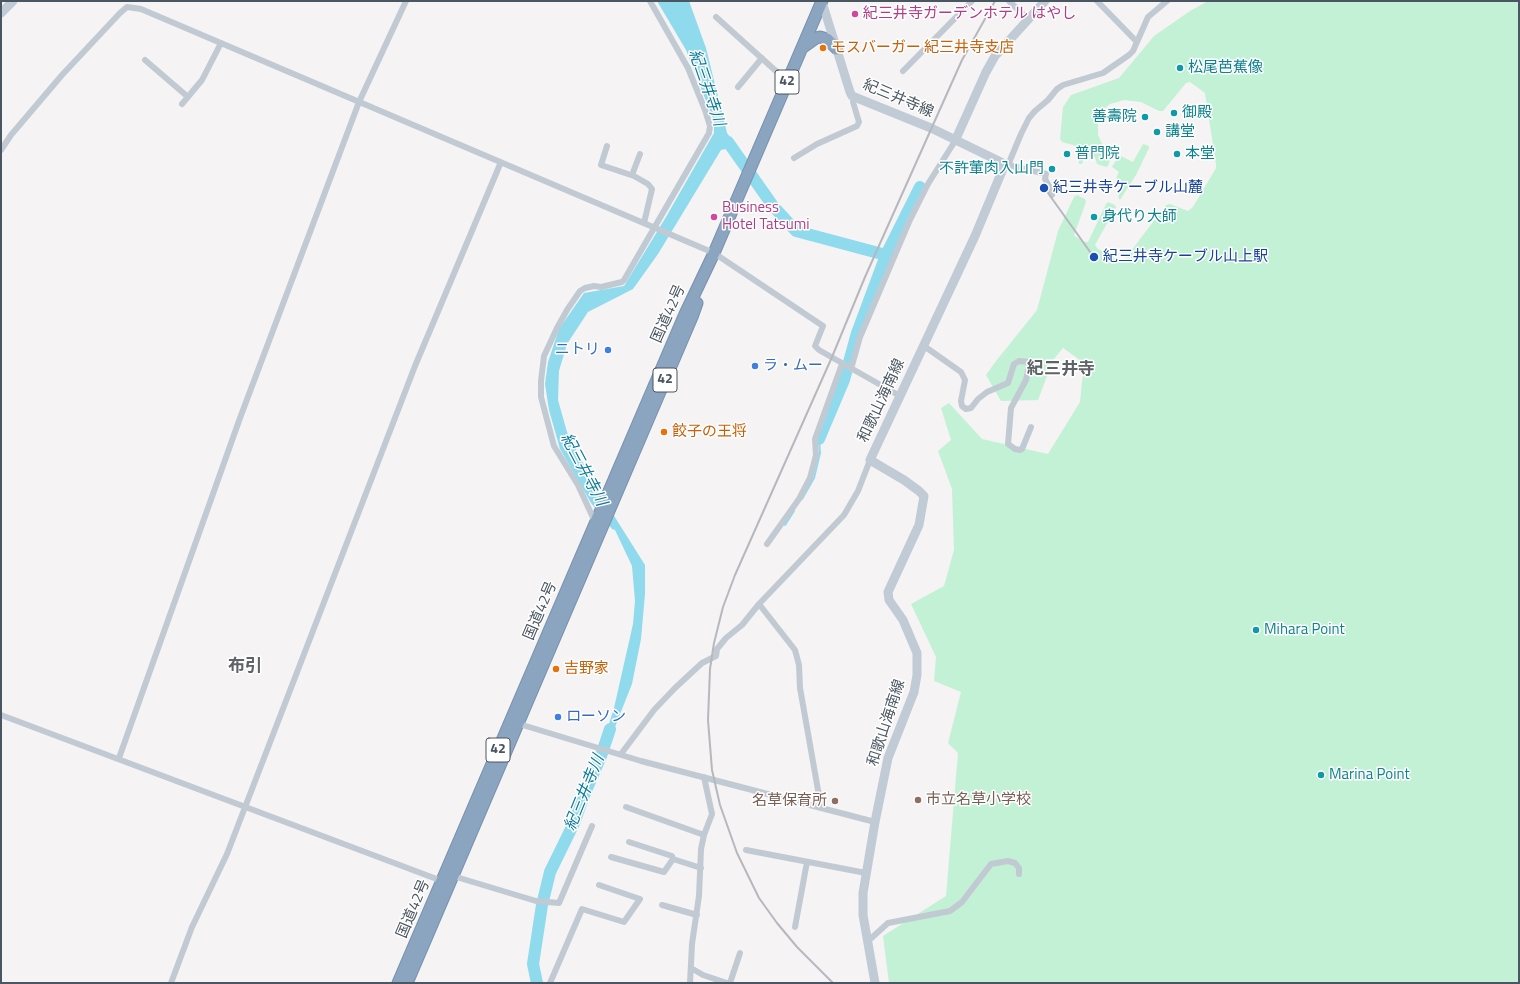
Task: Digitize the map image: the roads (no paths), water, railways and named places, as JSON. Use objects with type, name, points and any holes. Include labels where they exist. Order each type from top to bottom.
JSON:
[{"type":"highway","name":"国道42号","points":[[398,983],[442,881],[514,723],[609,502],[685,314],[748,176],[822,1]]},
{"type":"highway","points":[[801,49],[816,38],[820,37],[827,39],[837,49]]},
{"type":"highway","name":"国道42号","points":[[408,983],[453,876],[514,723]]},
{"type":"main road","points":[[1,13],[13,1]]},
{"type":"main road","name":"紀三井寺線","points":[[822,1],[850,92],[856,98],[931,128],[955,141]]},
{"type":"main road","points":[[1006,164],[955,141],[986,72],[995,56],[1045,1]]},
{"type":"main road","name":"和歌山海南線","points":[[875,983],[863,915],[862,893],[888,758],[914,692],[917,675],[917,653],[903,620],[889,600],[888,592],[919,525],[924,496],[904,480],[870,460],[975,236],[1006,164]]},
{"type":"street","points":[[119,758],[240,418],[359,102],[406,1]]},
{"type":"street","points":[[599,525],[578,485],[554,446],[541,397],[544,356],[557,328],[580,291],[594,286],[601,287],[622,282],[656,228],[709,133],[710,126],[688,68],[650,1]]},
{"type":"street","points":[[902,71],[972,1]]},
{"type":"street","points":[[1009,1],[1028,19]]},
{"type":"street","points":[[1096,1],[1137,42]]},
{"type":"street","points":[[1052,195],[1045,179],[1046,174],[1006,164],[1029,118],[1034,111],[1048,100],[1058,89],[1077,80],[1103,73],[1133,51],[1148,17],[1167,1]]},
{"type":"street","points":[[1,150],[11,135],[62,75],[120,13],[128,7],[141,9],[714,253],[823,326],[815,346],[823,353],[900,396]]},
{"type":"street","points":[[716,17],[787,82]]},
{"type":"street","points":[[182,104],[202,80],[221,43]]},
{"type":"street","points":[[738,87],[762,58]]},
{"type":"street","points":[[145,60],[188,97]]},
{"type":"street","points":[[794,158],[817,144],[857,126],[859,122],[853,102],[856,98]]},
{"type":"street","points":[[851,369],[860,337],[908,224],[928,184],[955,141]]},
{"type":"street","points":[[607,146],[601,165],[632,175],[648,184],[652,189],[644,223]]},
{"type":"street","points":[[632,175],[640,154]]},
{"type":"street","points":[[170,983],[192,927],[227,854],[244,806],[415,366],[500,162]]},
{"type":"street","points":[[924,346],[961,372],[965,380],[961,401],[962,406],[966,409],[971,408],[978,399],[987,392],[1008,383],[1014,364],[1019,361],[1030,362],[1026,380],[1011,408],[1008,444],[1015,449],[1022,449],[1031,427]]},
{"type":"street","points":[[767,544],[799,499],[810,478],[816,455],[815,439],[842,364]]},
{"type":"street","points":[[621,754],[654,710],[702,663],[716,656],[717,649],[726,638],[742,625],[759,604],[844,515],[858,491],[870,460]]},
{"type":"street","points":[[759,604],[795,650],[799,665],[800,688],[820,807]]},
{"type":"street","points":[[1,715],[119,758],[442,881]]},
{"type":"street","points":[[514,723],[600,749],[875,822]]},
{"type":"street","points":[[690,983],[701,868],[701,849],[704,835],[712,814],[704,777]]},
{"type":"street","points":[[626,807],[704,835]]},
{"type":"street","points":[[453,876],[536,902],[558,903],[592,826]]},
{"type":"street","points":[[629,842],[672,856],[673,859],[701,868]]},
{"type":"street","points":[[746,850],[866,873]]},
{"type":"street","points":[[611,857],[664,872],[673,859]]},
{"type":"street","points":[[867,942],[888,923],[950,911],[962,902],[991,864],[1008,861],[1015,864],[1019,868],[1019,874]]},
{"type":"street","points":[[795,927],[807,862]]},
{"type":"street","points":[[550,983],[582,908],[624,922],[640,899],[599,885]]},
{"type":"street","points":[[662,905],[697,915]]},
{"type":"street","points":[[730,983],[740,953]]},
{"type":"street","points":[[691,968],[703,975],[727,983]]},
{"type":"water","points":[[657,1],[689,1],[706,48],[727,133],[741,152],[735,159],[726,149],[721,150],[658,254],[633,289],[588,312],[567,344],[559,371],[558,400],[567,432],[594,484],[645,565],[645,594],[641,639],[632,684],[607,747],[603,743],[614,708],[633,624],[635,601],[632,566],[615,530],[612,529],[591,503],[560,449],[549,410],[545,384],[548,362],[559,329],[584,293],[624,286],[666,217],[714,133],[714,121],[686,50]]},
{"type":"waterway","points":[[728,142],[773,206],[796,231],[886,255]]},
{"type":"waterway","points":[[819,439],[844,380],[857,333],[886,255],[920,187]]},
{"type":"waterway","points":[[802,499],[814,478],[820,453],[819,439]]},
{"type":"waterway","points":[[785,525],[794,511]]},
{"type":"waterway","name":"紀三井寺川","points":[[537,983],[533,964],[542,905],[550,872],[574,823],[601,756],[610,729]]},
{"type":"railway","points":[[833,983],[797,947],[759,898],[737,853],[720,805],[712,770],[708,720],[710,669],[714,643],[723,607],[735,575],[832,357],[865,277],[962,60],[995,1]]},
{"type":"railway","points":[[1043,186],[1093,256]]},
{"type":"place","name":"紀三井寺ガーデンホテル はやし","points":[[855,14]]},
{"type":"place","name":"モスバーガー 紀三井寺支店","points":[[823,48]]},
{"type":"place","name":"松尾芭蕉像","points":[[1180,68]]},
{"type":"place","name":"御殿","points":[[1174,113]]},
{"type":"place","name":"善壽院","points":[[1145,117]]},
{"type":"place","name":"講堂","points":[[1157,132]]},
{"type":"place","name":"普門院","points":[[1067,154]]},
{"type":"place","name":"本堂","points":[[1177,154]]},
{"type":"place","name":"不許葷肉入山門","points":[[1052,169]]},
{"type":"place","name":"紀三井寺ケーブル山麓","points":[[1044,188]]},
{"type":"place","name":"Business Hotel Tatsumi","points":[[714,217]]},
{"type":"place","name":"身代り大師","points":[[1094,217]]},
{"type":"place","name":"紀三井寺ケーブル山上駅","points":[[1094,257]]},
{"type":"place","name":"ニトリ","points":[[608,350]]},
{"type":"place","name":"ラ・ムー","points":[[755,366]]},
{"type":"place","name":"餃子の王将","points":[[664,432]]},
{"type":"place","name":"Mihara Point","points":[[1256,630]]},
{"type":"place","name":"吉野家","points":[[556,669]]},
{"type":"place","name":"ローソン","points":[[558,717]]},
{"type":"place","name":"Marina Point","points":[[1321,775]]},
{"type":"place","name":"市立名草小学校","points":[[918,800]]},
{"type":"place","name":"名草保育所","points":[[835,801]]},
{"type":"district","name":"紀三井寺","points":[[1061,370]]},
{"type":"district","name":"布引","points":[[245,667]]}]
